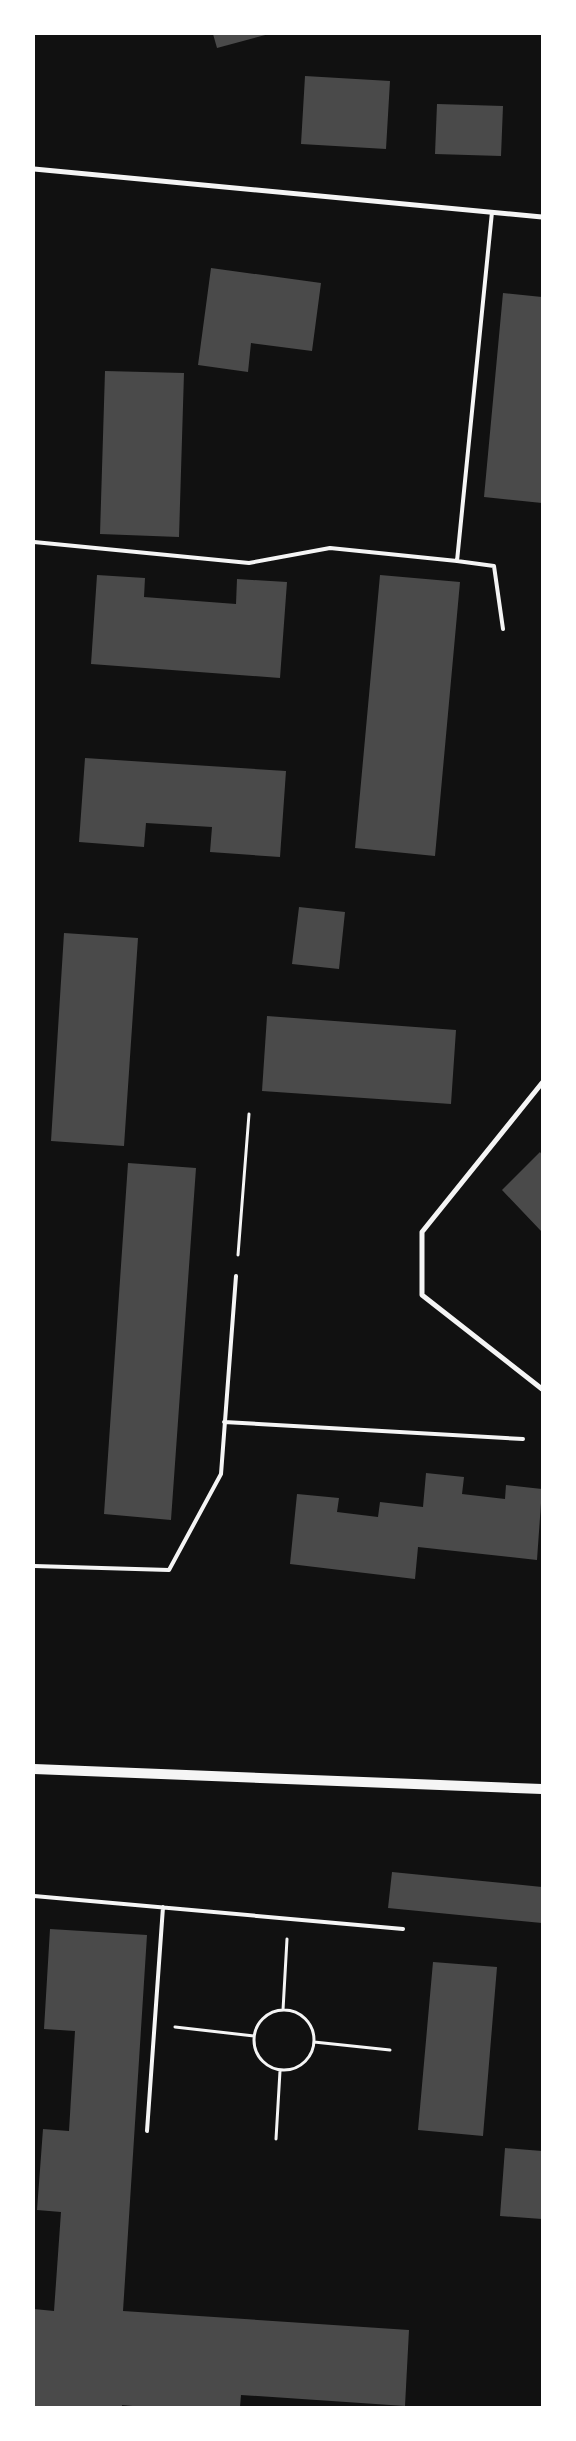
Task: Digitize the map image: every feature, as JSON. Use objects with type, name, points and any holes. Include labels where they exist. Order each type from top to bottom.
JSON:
[{"type":"main road","points":[[34,1769],[542,1789]]},
{"type":"street","points":[[34,169],[542,217]]},
{"type":"street","points":[[542,1083],[422,1232],[422,1295],[542,1389]]},
{"type":"lane","points":[[457,561],[492,212]]},
{"type":"lane","points":[[34,542],[249,563],[330,548],[494,566],[503,629]]},
{"type":"lane","points":[[34,1566],[169,1570],[221,1474],[236,1276]]},
{"type":"lane","points":[[224,1422],[523,1439]]},
{"type":"lane","points":[[34,1896],[403,1929]]},
{"type":"lane","points":[[147,2132],[164,1908]]},
{"type":"path","points":[[236,1276],[249,1114]]},
{"type":"path","points":[[283,2010],[288,1919]]},
{"type":"path","points":[[283,2010],[293,2011],[309,2023],[314,2042],[307,2060],[290,2070],[280,2071],[270,2068],[256,2054],[254,2036],[258,2025],[264,2017],[283,2010]]},
{"type":"path","points":[[155,2025],[254,2036]]},
{"type":"path","points":[[314,2042],[390,2050]]},
{"type":"path","points":[[276,2139],[280,2071]]},
{"type":"building","points":[[213,34],[269,34],[217,48]]},
{"type":"building","points":[[305,76],[390,81],[386,149],[301,144]]},
{"type":"building","points":[[437,104],[503,106],[501,156],[435,154]]},
{"type":"building","points":[[211,268],[321,283],[312,351],[251,343],[248,372],[198,365]]},
{"type":"building","points":[[503,293],[542,297],[542,503],[484,497]]},
{"type":"building","points":[[105,371],[184,373],[179,537],[100,534]]},
{"type":"building","points":[[97,575],[145,578],[144,597],[236,604],[237,579],[287,582],[280,678],[91,664]]},
{"type":"building","points":[[380,575],[460,582],[435,856],[355,848]]},
{"type":"building","points":[[85,758],[286,771],[280,857],[210,852],[212,827],[146,823],[144,847],[79,842]]},
{"type":"building","points":[[299,907],[345,912],[339,969],[292,964]]},
{"type":"building","points":[[64,933],[138,938],[124,1146],[51,1141]]},
{"type":"building","points":[[267,1016],[456,1030],[451,1104],[262,1091]]},
{"type":"building","points":[[540,1152],[542,1155],[541,1231],[502,1190]]},
{"type":"building","points":[[128,1163],[196,1168],[171,1520],[104,1514]]},
{"type":"building","points":[[426,1473],[464,1477],[462,1494],[505,1499],[506,1485],[542,1489],[537,1560],[418,1547],[415,1579],[290,1564],[297,1494],[339,1498],[337,1512],[378,1517],[380,1502],[423,1507]]},
{"type":"building","points":[[392,1872],[542,1887],[542,1923],[388,1908]]},
{"type":"building","points":[[50,1929],[147,1935],[123,2311],[409,2330],[405,2406],[241,2395],[240,2407],[143,2407],[122,2405],[122,2407],[34,2407],[34,2309],[54,2311],[61,2212],[37,2210],[43,2129],[69,2131],[75,2031],[44,2029]]},
{"type":"building","points":[[433,1962],[497,1967],[483,2136],[418,2130]]},
{"type":"building","points":[[505,2148],[542,2151],[542,2219],[500,2216]]}]
